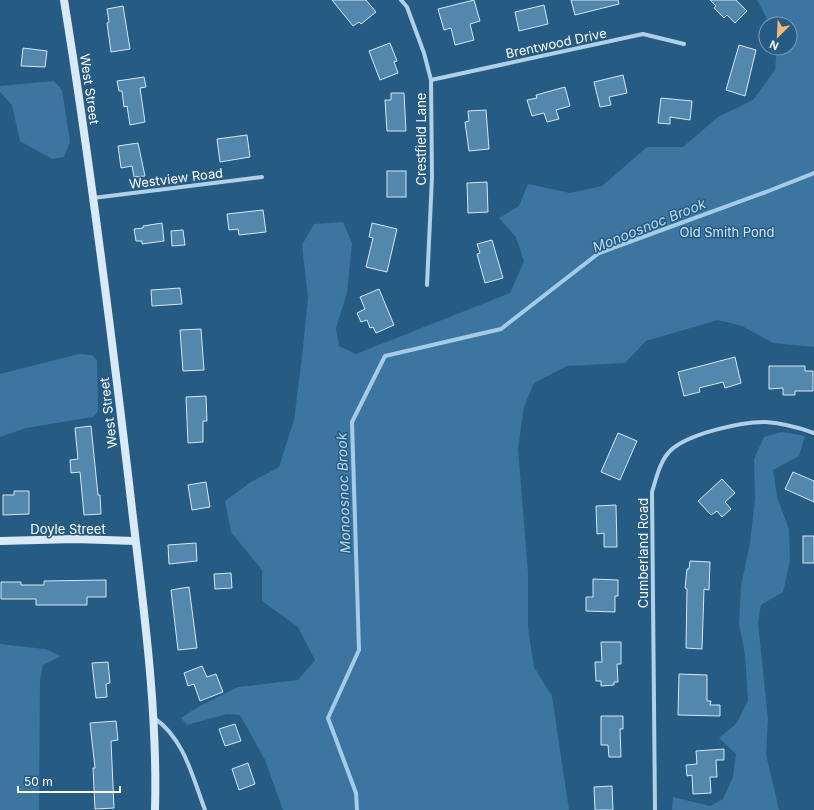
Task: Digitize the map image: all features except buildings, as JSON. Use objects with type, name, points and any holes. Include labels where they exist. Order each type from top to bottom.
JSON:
[{"type":"main road","name":"West Street","points":[[64,0],[93,198],[135,541],[153,717],[155,810]]},
{"type":"main road","name":"Doyle Street","points":[[0,542],[75,539],[135,541]]},
{"type":"street","name":"Crestfield Lane","points":[[401,0],[407,7],[424,53],[431,80],[432,177],[427,284]]},
{"type":"street","name":"Brentwood Drive","points":[[431,80],[643,34],[684,44]]},
{"type":"street","name":"Westview Road","points":[[93,198],[262,177]]},
{"type":"street","name":"Cumberland Road","points":[[655,810],[652,492],[658,473],[671,450],[696,435],[735,426],[767,422],[814,433]]},
{"type":"street","points":[[153,717],[165,725],[176,740],[205,810]]},
{"type":"green space","name":"Old Smith Pond","points":[[757,0],[814,0],[814,347],[773,343],[742,326],[718,320],[646,341],[625,363],[567,366],[534,383],[524,407],[518,449],[528,572],[528,627],[534,667],[552,696],[569,810],[283,810],[265,760],[240,715],[227,714],[187,725],[181,718],[198,707],[238,687],[298,680],[315,660],[298,627],[262,601],[262,570],[231,532],[225,501],[251,482],[279,467],[294,420],[302,357],[308,298],[302,245],[314,224],[343,222],[352,243],[347,293],[336,328],[339,346],[356,354],[510,293],[524,261],[516,237],[499,218],[519,206],[528,184],[570,193],[602,186],[647,147],[683,147],[718,117],[753,100],[775,70],[776,56],[798,56],[798,16],[766,16]]},
{"type":"green space","points":[[54,81],[62,90],[70,142],[64,157],[52,159],[20,141],[12,105],[0,92],[0,86]]},
{"type":"green space","points":[[79,354],[92,355],[97,360],[98,411],[93,417],[26,428],[0,437],[0,374]]},
{"type":"green space","points":[[782,432],[805,436],[799,456],[773,470],[777,497],[789,529],[790,561],[783,592],[761,605],[758,623],[768,719],[766,754],[779,810],[672,810],[673,797],[710,806],[723,799],[733,777],[736,754],[719,738],[736,724],[748,701],[745,654],[739,624],[741,586],[750,543],[755,499],[754,459],[764,437]]},
{"type":"green space","points":[[0,644],[45,649],[61,656],[43,665],[40,680],[39,810],[0,810]]},
{"type":"waterway","name":"Monoosnoc Brook","points":[[357,810],[356,793],[328,718],[359,650],[352,422],[385,356],[501,329],[599,253],[814,173]]}]
